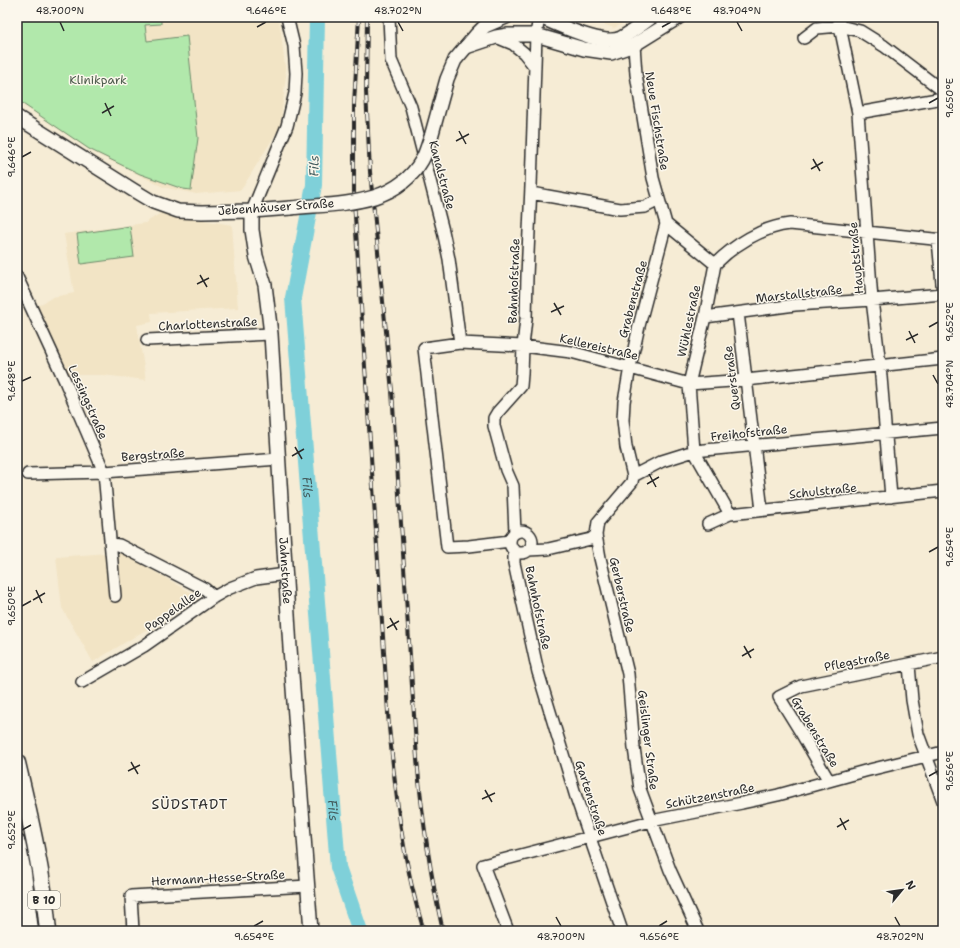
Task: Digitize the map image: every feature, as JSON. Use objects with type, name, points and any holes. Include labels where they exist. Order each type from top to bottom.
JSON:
[{"type":"highway","name":"B 10","points":[[17,763],[40,868],[48,931]]},
{"type":"highway","name":"B 10","points":[[17,843],[23,872],[30,931]]},
{"type":"main road","name":"Jebenhäuser Straße","points":[[17,117],[153,202],[178,211],[252,211],[365,201],[385,194],[405,181],[415,170],[423,159],[431,137],[447,79],[456,60],[486,26],[506,17]]},
{"type":"main road","points":[[539,17],[598,39],[610,41],[620,38],[652,17]]},
{"type":"main road","points":[[466,47],[496,37],[508,35],[536,35],[584,49],[611,53],[634,46],[679,17]]},
{"type":"main road","points":[[629,32],[634,46]]},
{"type":"main road","name":"Jahnstraße","points":[[252,211],[252,230],[256,256],[264,285],[271,334],[311,931]]},
{"type":"street","points":[[252,211],[287,126],[295,93],[296,73],[294,46],[287,17]]},
{"type":"street","name":"Kanalstraße","points":[[389,17],[391,60],[411,107],[444,231],[460,344]]},
{"type":"street","name":"Bahnhofstraße","points":[[538,672],[514,563],[513,486],[506,470],[494,426],[494,418],[521,386],[526,319],[526,276],[531,193],[536,35],[539,17]]},
{"type":"street","points":[[804,38],[817,28],[839,21],[860,31],[884,46],[943,92]]},
{"type":"street","name":"Hauptstraße","points":[[839,21],[858,113],[872,300],[880,365],[891,497]]},
{"type":"street","points":[[496,37],[513,44],[524,53],[535,67]]},
{"type":"street","name":"Neue Fischstraße","points":[[634,46],[636,74],[642,114],[653,178],[659,200]]},
{"type":"street","points":[[858,113],[943,98]]},
{"type":"street","points":[[531,193],[620,209],[645,207],[659,200],[666,224],[715,264],[726,253],[750,238],[769,228],[782,224],[940,240],[943,294]]},
{"type":"street","name":"Grabenstraße","points":[[633,476],[626,447],[623,420],[624,402],[639,326],[666,224]]},
{"type":"street","name":"Wühlestraße","points":[[694,451],[689,384],[705,317],[715,264]]},
{"type":"street","name":"Lessingstraße","points":[[17,277],[65,380],[104,472],[115,596]]},
{"type":"street","name":"Marstallstraße","points":[[705,317],[795,305],[943,294]]},
{"type":"street","name":"Querstraße","points":[[738,313],[762,510]]},
{"type":"street","name":"Charlottenstraße","points":[[147,340],[271,334]]},
{"type":"street","name":"Kellereistraße","points":[[513,542],[447,547],[424,348],[460,344],[523,346],[571,352],[689,384],[746,380],[943,359]]},
{"type":"street","name":"Freihofstraße","points":[[633,476],[662,462],[694,451],[943,428]]},
{"type":"street","points":[[694,451],[730,514]]},
{"type":"street","name":"Bergstraße","points":[[28,474],[104,472],[279,459]]},
{"type":"street","points":[[596,535],[598,522],[632,482],[633,476]]},
{"type":"street","name":"Schulstraße","points":[[708,524],[730,514],[943,491]]},
{"type":"street","points":[[525,532],[531,539],[532,545],[523,553],[513,542],[525,532]]},
{"type":"street","points":[[531,539],[540,542],[547,542],[590,533],[596,535]]},
{"type":"street","points":[[528,550],[556,547],[591,538],[596,535]]},
{"type":"street","name":"Gerberstraße","points":[[596,535],[600,558],[625,661]]},
{"type":"street","points":[[111,544],[119,545],[205,588],[214,598]]},
{"type":"street","name":"Pappelallee","points":[[82,682],[144,646],[214,598],[236,585],[256,578],[286,574]]},
{"type":"street","name":"Pflegstraße","points":[[778,697],[801,686],[943,657]]},
{"type":"street","name":"Geislinger Straße","points":[[625,661],[628,674],[634,748],[640,789],[670,870],[698,931]]},
{"type":"street","points":[[909,665],[912,700],[918,734],[943,801]]},
{"type":"street","name":"Gartenstraße","points":[[538,672],[576,797],[622,931]]},
{"type":"street","name":"Grabenstraße","points":[[778,697],[829,781]]},
{"type":"street","name":"Schützenstraße","points":[[508,931],[483,866],[651,821],[778,795],[943,752]]},
{"type":"street","name":"Hermann-Hesse-Straße","points":[[133,931],[130,896],[308,886]]},
{"type":"shaded area","points":[[17,17],[278,17],[286,75],[280,127],[241,190],[196,194],[163,187],[89,150],[17,101]]},
{"type":"shaded area","points":[[583,17],[636,17],[614,28]]},
{"type":"shaded area","points":[[161,213],[232,225],[238,308],[151,313],[152,322],[137,325],[146,380],[102,375],[77,375],[65,381],[32,309],[53,297],[74,293],[64,234],[145,223]]},
{"type":"shaded area","points":[[120,552],[192,593],[190,603],[93,662],[62,608],[56,557]]},
{"type":"green space","name":"Klinikpark","points":[[17,17],[161,17],[161,24],[145,25],[147,41],[187,36],[198,138],[191,190],[183,189],[140,174],[89,149],[17,100]]},
{"type":"green space","points":[[130,226],[134,257],[81,264],[77,234]]},
{"type":"waterway","name":"Fils","points":[[317,17],[314,185],[293,298],[338,867],[360,931]]},
{"type":"railway","points":[[359,17],[354,104],[354,201],[389,727],[401,830],[411,881],[424,931]]},
{"type":"railway","points":[[367,17],[366,91],[370,172],[392,391],[417,759],[427,845],[443,931]]},
{"type":"district","name":"SÜDSTADT","points":[[190,804]]}]
